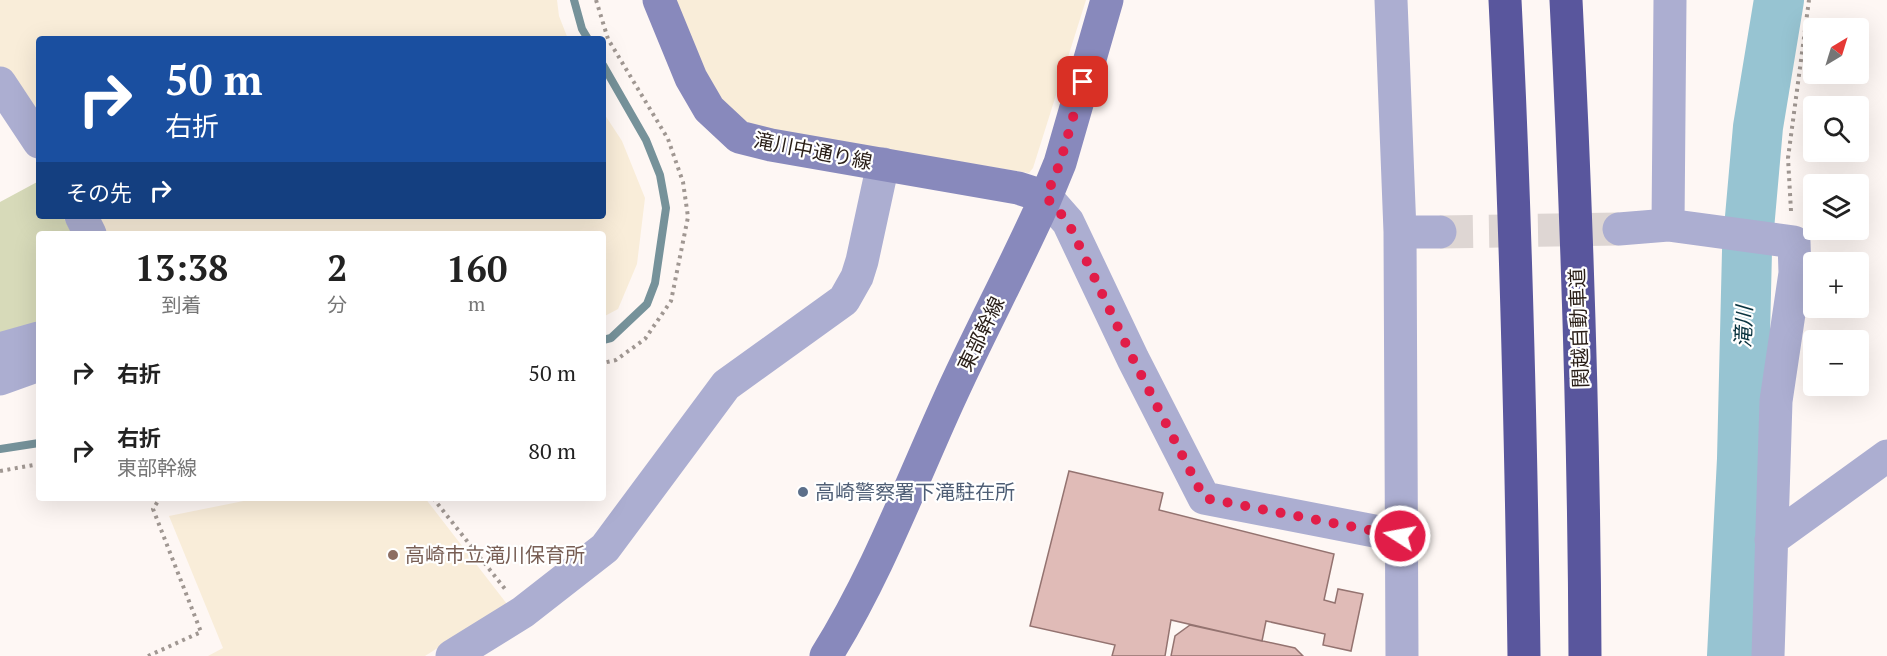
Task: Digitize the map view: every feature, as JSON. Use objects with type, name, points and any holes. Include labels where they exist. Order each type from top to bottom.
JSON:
[{"type":"highway","points":[[1505,0],[1513,167],[1524,656]]},
{"type":"highway","name":"関越自動車道","points":[[1566,0],[1584,469],[1585,656]]},
{"type":"highway","points":[[1502,656],[1521,463]]},
{"type":"street","name":"滝川中通り線","points":[[659,0],[691,78],[709,109],[739,137],[771,145],[1018,188],[1046,197]]},
{"type":"street","name":"東部幹線","points":[[826,656],[876,565],[948,400],[1046,197],[1060,163],[1107,0]]},
{"type":"street","points":[[1391,0],[1400,232],[1402,656]]},
{"type":"street","points":[[1668,225],[1670,0]]},
{"type":"street","points":[[0,83],[36,137]]},
{"type":"street","points":[[452,656],[523,612],[605,548],[726,385],[844,300],[857,277],[862,261],[883,164]]},
{"type":"street","points":[[1046,197],[1068,222],[1133,359],[1204,498],[1400,536]]},
{"type":"street","points":[[1619,229],[1668,225],[1788,241],[1795,273],[1776,401],[1768,656]]},
{"type":"street","points":[[1400,232],[1440,232]]},
{"type":"street","points":[[0,349],[36,339]]},
{"type":"street","points":[[0,379],[36,367]]},
{"type":"street","points":[[1771,540],[1887,456]]},
{"type":"path","points":[[596,0],[608,39],[668,139],[683,182],[688,217],[670,301],[645,339],[615,360],[606,362]]},
{"type":"path","points":[[1788,241],[1788,158],[1809,0]]},
{"type":"path","points":[[0,471],[36,465]]},
{"type":"path","points":[[148,656],[201,632],[153,508],[158,501]]},
{"type":"path","points":[[435,501],[523,612]]},
{"type":"shaded area","points":[[0,0],[557,0],[559,16],[567,36],[36,36],[36,126],[0,72]]},
{"type":"shaded area","points":[[674,0],[1086,0],[1033,168],[1029,173],[757,129],[722,105],[708,79]]},
{"type":"shaded area","points":[[606,117],[622,141],[645,198],[637,264],[618,309],[606,315],[606,231],[96,231],[90,219],[606,219]]},
{"type":"shaded area","points":[[243,501],[427,501],[507,604],[425,656],[208,656],[223,648],[169,516]]},
{"type":"green space","points":[[36,183],[36,219],[64,219],[70,231],[36,231],[36,332],[0,342],[0,202]]},
{"type":"building","points":[[1069,471],[1163,493],[1159,510],[1334,554],[1324,600],[1335,603],[1338,589],[1363,594],[1351,651],[1323,645],[1325,634],[1266,621],[1262,641],[1171,620],[1165,656],[1112,656],[1115,645],[1030,626]]},
{"type":"building","points":[[1190,625],[1295,648],[1303,656],[1171,656],[1175,636]]},
{"type":"waterway","points":[[574,0],[586,36]]},
{"type":"waterway","name":"滝川","points":[[1732,656],[1742,459],[1747,251],[1758,127],[1779,0]]},
{"type":"waterway","points":[[606,70],[646,140],[660,175],[666,208],[655,283],[647,304],[611,338],[606,339]]},
{"type":"waterway","points":[[0,449],[36,443]]},
{"type":"tunnel","points":[[1440,232],[1619,229]]},
{"type":"place","name":"高崎警察署下滝駐在所","points":[[803,492]]},
{"type":"place","name":"高崎市立滝川保育所","points":[[393,555]]},
{"type":"route","points":[[1083,82],[1060,163],[1046,197],[1068,222],[1133,359],[1204,498],[1400,536]]}]
